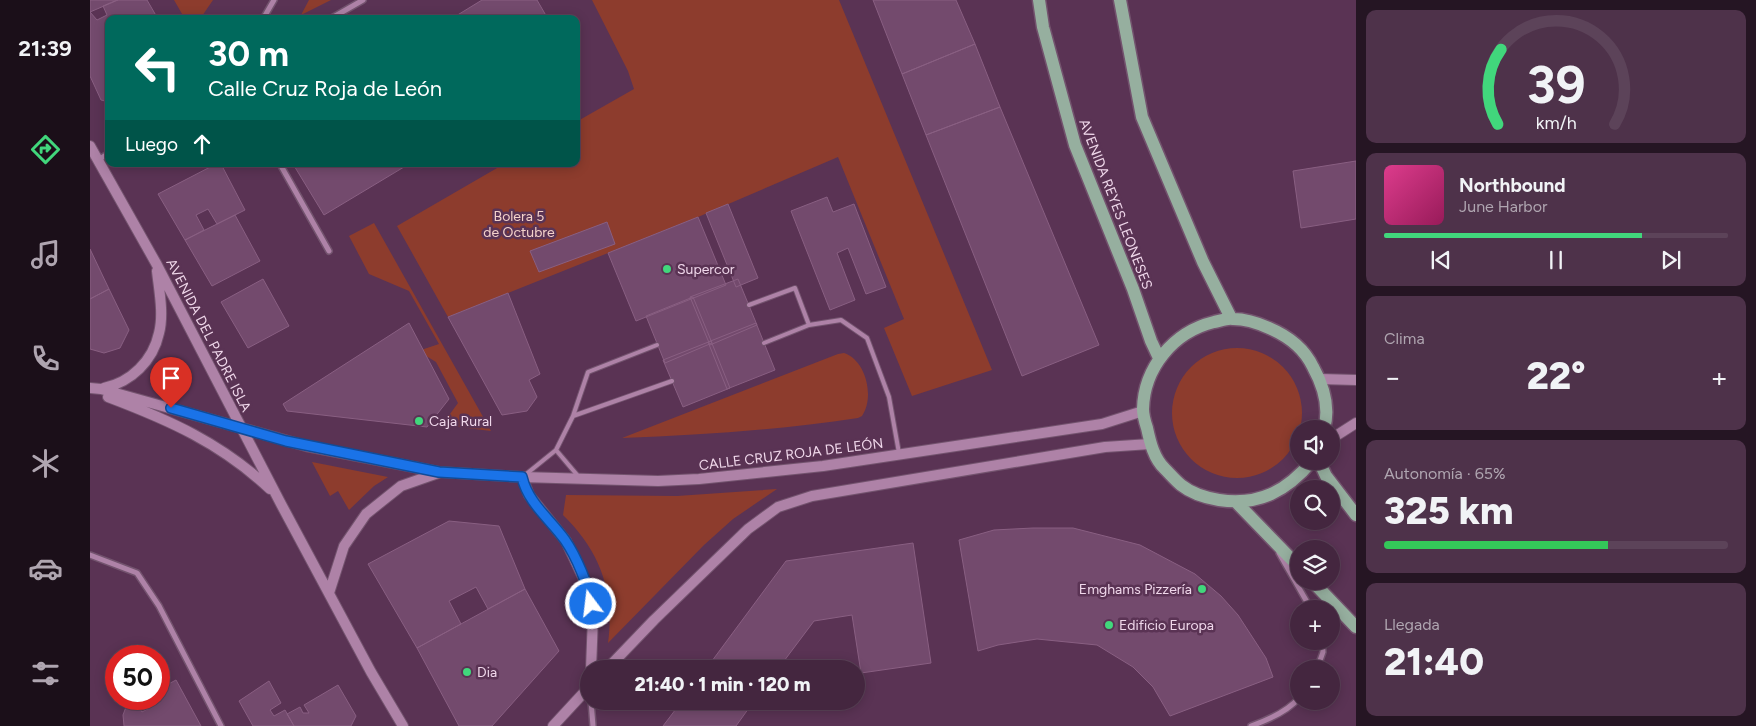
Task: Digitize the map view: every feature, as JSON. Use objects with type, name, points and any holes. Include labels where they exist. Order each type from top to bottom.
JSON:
[{"type":"main road","name":"AVENIDA REYES LEONESES","points":[[1039,0],[1043,27],[1075,145],[1159,358]]},
{"type":"main road","points":[[1120,0],[1142,117],[1203,262],[1231,318]]},
{"type":"main road","name":"AVENIDA DEL PADRE ISLA","points":[[90,146],[157,264],[280,504],[401,725]]},
{"type":"main road","points":[[90,389],[101,389],[117,385],[134,375],[150,355],[159,333],[160,309],[157,264]]},
{"type":"main road","points":[[1305,470],[1284,488],[1261,498],[1236,502],[1208,498],[1182,486],[1161,466],[1150,444],[1143,411],[1145,390],[1152,370],[1159,358],[1182,336],[1204,325],[1231,318],[1257,322],[1285,334],[1307,355],[1320,379],[1326,400],[1325,420]]},
{"type":"main road","points":[[1320,379],[1356,380]]},
{"type":"main road","points":[[90,389],[176,425],[216,446],[249,470],[271,490],[280,504]]},
{"type":"main road","name":"CALLE CRUZ ROJA DE LEÓN","points":[[101,389],[306,446],[439,472],[522,477],[658,481],[700,479],[822,466],[1102,424],[1143,411]]},
{"type":"main road","points":[[1340,434],[1356,424]]},
{"type":"main road","points":[[616,660],[748,529],[778,508],[812,496],[1106,447],[1150,444]]},
{"type":"main road","points":[[1323,470],[1356,515]]},
{"type":"main road","name":"CALLE CRUZ ROJA DE LEÓN","points":[[329,593],[344,546],[366,514],[401,486],[439,472]]},
{"type":"main road","points":[[522,477],[529,495],[566,541],[590,592],[593,616],[591,660]]},
{"type":"main road","points":[[1236,502],[1290,558]]},
{"type":"main road","points":[[1321,590],[1356,627]]},
{"type":"main road","points":[[553,726],[580,697]]},
{"type":"street","points":[[265,15],[274,0]]},
{"type":"street","points":[[337,15],[363,0]]},
{"type":"street","points":[[98,160],[105,156]]},
{"type":"street","points":[[282,167],[329,251]]},
{"type":"street","points":[[1270,537],[1306,600]]},
{"type":"street","points":[[90,555],[137,573],[159,606],[221,726]]},
{"type":"street","points":[[1251,726],[1290,707]]},
{"type":"street","points":[[592,710],[593,726]]},
{"type":"lane","points":[[748,305],[795,288],[809,325]]},
{"type":"lane","points":[[764,342],[809,325],[841,320],[867,338],[889,397],[899,454]]},
{"type":"lane","points":[[522,477],[556,450],[573,416],[588,372],[657,345]]},
{"type":"lane","points":[[573,416],[672,381]]},
{"type":"lane","points":[[556,450],[580,478]]},
{"type":"green space","points":[[174,0],[213,0],[203,15],[183,15]]},
{"type":"green space","points":[[309,0],[331,0],[301,15]]},
{"type":"green space","name":"Bolera 5 de Octubre","points":[[592,0],[839,0],[992,370],[912,396],[884,328],[904,319],[838,157],[698,217],[448,317],[397,226],[499,167],[580,167],[580,120],[634,89],[628,71]]},
{"type":"green space","points":[[374,223],[491,431],[442,425],[458,403],[436,362],[418,351],[439,344],[409,291],[369,274],[349,236]]},
{"type":"green space","points":[[1224,349],[1250,349],[1273,359],[1291,377],[1301,400],[1301,420],[1290,420],[1290,450],[1273,467],[1250,477],[1224,477],[1201,467],[1183,449],[1173,426],[1173,400],[1183,377],[1201,359]]},
{"type":"green space","points":[[844,353],[858,363],[866,380],[868,399],[862,416],[858,418],[740,431],[622,438],[838,354]]},
{"type":"green space","points":[[312,462],[388,477],[374,486],[349,510],[338,491],[330,496]]},
{"type":"green space","points":[[777,489],[733,519],[704,545],[608,643],[610,624],[607,590],[602,573],[587,543],[563,515],[566,495],[677,496]]},
{"type":"building","points":[[90,0],[118,0],[90,12]]},
{"type":"building","points":[[117,0],[147,0],[156,15],[107,15],[103,6]]},
{"type":"building","points":[[482,0],[537,0],[546,15],[458,15]]},
{"type":"building","points":[[873,0],[956,0],[975,44],[902,74]]},
{"type":"building","points":[[90,12],[97,20],[105,16],[105,101],[101,100],[90,76]]},
{"type":"building","points":[[975,44],[1000,107],[926,135],[902,74]]},
{"type":"building","points":[[1000,107],[1099,345],[1022,376],[926,135]]},
{"type":"building","points":[[1356,161],[1356,219],[1301,228],[1293,171]]},
{"type":"building","points":[[210,167],[223,167],[245,210],[217,224],[208,209],[196,215],[204,230],[185,240],[158,194]]},
{"type":"building","points":[[295,167],[404,167],[324,215]]},
{"type":"building","points":[[827,197],[833,212],[854,204],[886,287],[866,294],[848,248],[837,253],[855,300],[830,310],[791,211]]},
{"type":"building","points":[[728,204],[758,278],[736,287],[706,213]]},
{"type":"building","points":[[235,215],[260,261],[212,286],[185,240]]},
{"type":"building","name":"Supercor","points":[[698,217],[726,285],[636,321],[608,253]]},
{"type":"building","points":[[607,222],[615,244],[539,272],[530,251]]},
{"type":"building","points":[[90,249],[109,289],[90,299]]},
{"type":"building","points":[[263,279],[289,326],[248,348],[221,302]]},
{"type":"building","points":[[738,279],[757,325],[710,345],[690,297]]},
{"type":"building","points":[[109,289],[129,330],[120,348],[104,353],[90,349],[90,299]]},
{"type":"building","points":[[508,293],[540,374],[529,380],[537,397],[527,411],[502,415],[448,317]]},
{"type":"building","points":[[693,297],[712,343],[665,363],[646,316]]},
{"type":"building","points":[[409,323],[449,399],[427,427],[287,411],[283,404]]},
{"type":"building","points":[[756,323],[775,370],[727,389],[708,342]]},
{"type":"building","points":[[711,341],[730,388],[683,407],[663,360]]},
{"type":"building","points":[[449,521],[499,526],[525,589],[488,609],[476,587],[449,601],[461,624],[417,648],[368,564]]},
{"type":"building","name":"Edificio Europa","points":[[1073,528],[1140,545],[1195,574],[1221,596],[1238,615],[1266,658],[1273,677],[1170,716],[1153,687],[1133,667],[1097,645],[1037,639],[998,645],[978,651],[959,540],[994,530]]},
{"type":"building","points":[[913,543],[931,663],[865,672],[865,660],[859,660],[852,615],[814,621],[785,660],[713,660],[786,561]]},
{"type":"building","points":[[525,589],[559,651],[492,726],[459,726],[417,648]]},
{"type":"building","points":[[176,680],[201,726],[124,726],[123,715],[125,710],[141,710],[142,712],[146,710],[170,710],[170,683]]},
{"type":"building","points":[[269,681],[281,703],[270,710],[274,716],[285,710],[294,726],[253,726],[239,701]]},
{"type":"building","points":[[338,685],[356,716],[351,726],[294,726],[287,714],[300,707],[303,713],[309,713],[304,705]]},
{"type":"building","points":[[675,710],[748,710],[736,726],[663,726]]},
{"type":"place","name":"Supercor","points":[[667,269]]},
{"type":"place","name":"Caja Rural","points":[[419,421]]},
{"type":"place","name":"Emghams Pizzería","points":[[1202,589]]},
{"type":"place","name":"Edificio Europa","points":[[1109,625]]},
{"type":"place","name":"Dia","points":[[467,672]]},
{"type":"route","points":[[171,408],[306,446],[439,472],[522,477],[529,495],[566,541],[590,592],[591,604]]}]
